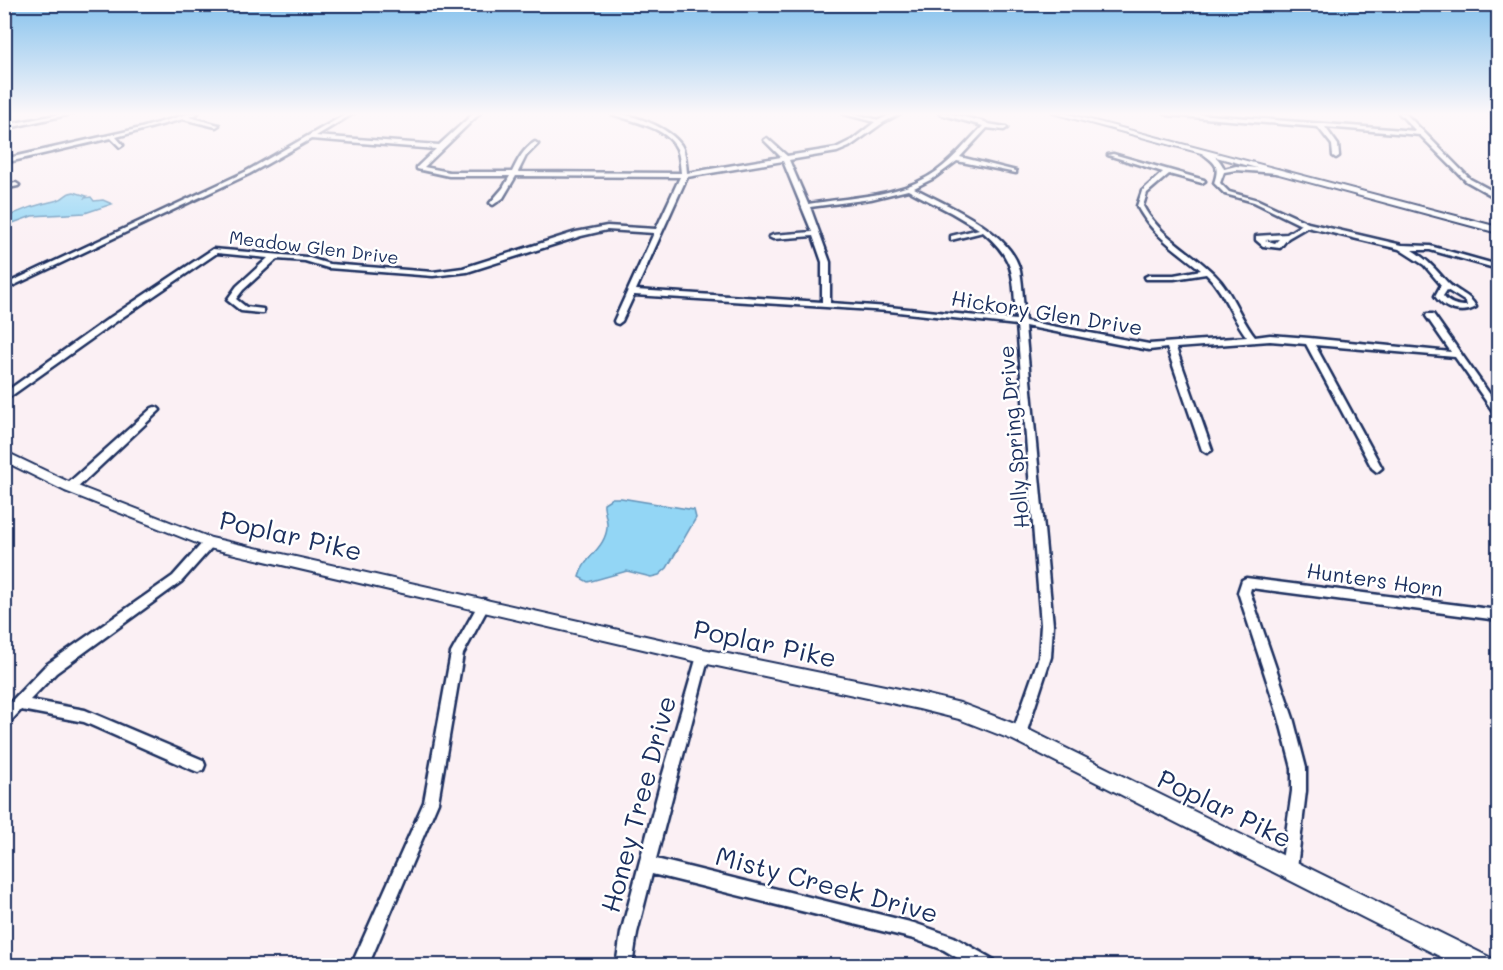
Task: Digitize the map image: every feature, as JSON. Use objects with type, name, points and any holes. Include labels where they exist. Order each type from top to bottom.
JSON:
[{"type":"main road","points":[[1228,158],[1498,230]]},
{"type":"main road","name":"Poplar Pike","points":[[4,455],[70,488],[209,543],[484,604],[703,656],[960,711],[1019,734],[1483,966]]},
{"type":"street","points":[[4,288],[247,173],[273,158]]},
{"type":"street","points":[[428,158],[419,168],[449,174],[515,175],[684,175],[783,158]]},
{"type":"street","points":[[493,203],[506,193],[523,158]]},
{"type":"street","points":[[618,321],[684,175],[682,158]]},
{"type":"street","points":[[785,158],[806,206],[814,234],[826,262],[826,304]]},
{"type":"street","points":[[806,206],[909,188],[934,177],[954,158]]},
{"type":"street","points":[[955,158],[1014,172]]},
{"type":"street","points":[[1123,158],[1202,181]]},
{"type":"street","points":[[1213,158],[1219,163],[1221,171],[1217,180],[1224,191],[1256,201],[1306,225],[1402,247],[1425,247],[1498,267]]},
{"type":"street","points":[[1447,158],[1472,184],[1498,197]]},
{"type":"street","points":[[1221,171],[1236,168],[1278,171]]},
{"type":"street","points":[[1167,171],[1144,192],[1140,206],[1146,221],[1221,286],[1252,338]]},
{"type":"street","points":[[4,187],[16,185]]},
{"type":"street","name":"Holly Spring Drive","points":[[909,188],[984,230],[1001,244],[1015,266],[1047,624],[1045,657],[1019,734]]},
{"type":"street","points":[[1285,237],[1295,234],[1306,225]]},
{"type":"street","name":"Meadow Glen Drive","points":[[4,399],[102,327],[213,252],[310,260],[335,267],[433,274],[464,270],[579,234],[607,228],[659,231]]},
{"type":"street","points":[[954,238],[984,230]]},
{"type":"street","points":[[773,237],[814,234]]},
{"type":"street","points":[[1402,247],[1430,264],[1445,285]]},
{"type":"street","points":[[260,311],[244,309],[231,300],[240,288],[275,256]]},
{"type":"street","points":[[1149,277],[1174,277],[1206,272]]},
{"type":"street","name":"Hickory Glen Drive","points":[[631,292],[826,304],[1021,322],[1132,345],[1172,347],[1252,338],[1458,355]]},
{"type":"street","points":[[1430,316],[1498,412]]},
{"type":"street","points":[[1309,341],[1377,468]]},
{"type":"street","points":[[1172,347],[1207,450]]},
{"type":"street","points":[[70,488],[155,410]]},
{"type":"street","points":[[4,719],[51,669],[177,579],[209,543]]},
{"type":"street","name":"Hunters Horn","points":[[1289,868],[1299,791],[1299,768],[1286,718],[1244,592],[1246,583],[1498,615]]},
{"type":"street","points":[[359,966],[431,802],[457,653],[484,604]]},
{"type":"street","name":"Honey Tree Drive","points":[[624,966],[629,933],[703,656]]},
{"type":"street","points":[[18,704],[85,716],[198,765]]},
{"type":"street","name":"Misty Creek Drive","points":[[647,865],[915,931],[948,943],[988,966]]},
{"type":"water","points":[[74,192],[87,196],[85,198],[91,197],[94,201],[103,200],[112,204],[85,213],[32,216],[5,226],[5,219],[11,215],[61,199],[68,193]]},
{"type":"water","points":[[612,498],[694,510],[696,518],[667,568],[659,575],[651,577],[627,571],[588,582],[579,577],[581,570],[606,534],[604,503]]}]
